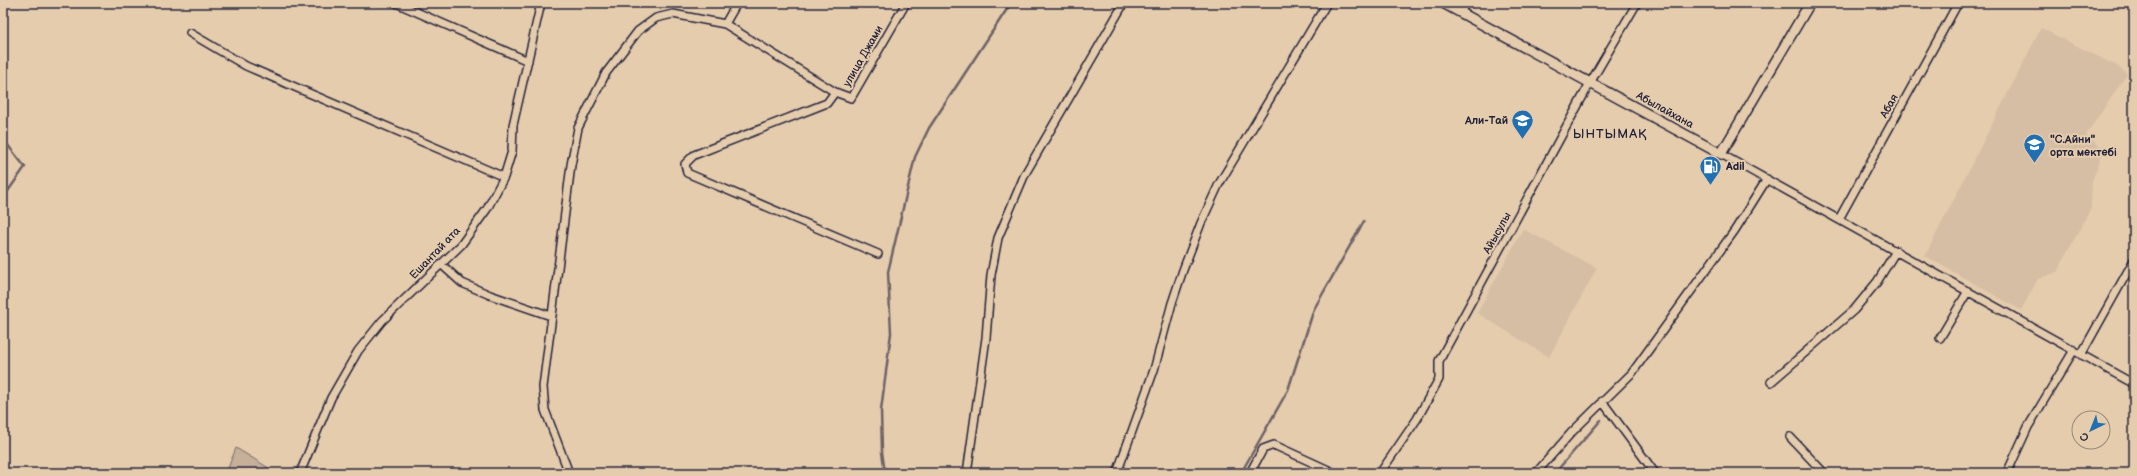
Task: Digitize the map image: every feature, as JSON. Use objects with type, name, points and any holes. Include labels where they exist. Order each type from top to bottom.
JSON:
[{"type":"main road","name":"Абылайхана","points":[[1443,3],[1721,154]]},
{"type":"main road","points":[[1721,154],[1810,3]]},
{"type":"street","points":[[396,3],[528,61]]},
{"type":"street","name":"Ешантай ата","points":[[300,473],[331,398],[358,351],[382,321],[460,245],[480,219],[504,177],[512,151],[513,125],[541,3]]},
{"type":"street","points":[[725,24],[736,3]]},
{"type":"street","name":"улица Джами","points":[[835,92],[852,98],[906,3]]},
{"type":"street","points":[[966,473],[986,338],[991,275],[998,238],[1025,174],[1124,3]]},
{"type":"street","points":[[1117,473],[1154,370],[1178,283],[1201,223],[1219,184],[1327,3]]},
{"type":"street","points":[[1460,12],[1466,3]]},
{"type":"street","name":"Айысулы","points":[[1380,473],[1417,419],[1438,379],[1439,361],[1590,83],[1637,3]]},
{"type":"street","name":"Абая","points":[[1839,219],[1958,3]]},
{"type":"street","points":[[569,473],[545,410],[543,387],[571,165],[578,128],[606,73],[638,31],[656,18],[673,14],[725,24],[835,92],[827,103],[694,155],[685,164],[687,173],[878,254]]},
{"type":"street","points":[[190,34],[246,66],[504,177]]},
{"type":"street","points":[[1721,154],[2134,384]]},
{"type":"street","points":[[1536,473],[1602,401],[1632,373],[1735,230],[1767,179]]},
{"type":"street","points":[[1771,382],[1854,310],[1877,282],[1896,251]]},
{"type":"street","points":[[2081,354],[2134,260]]},
{"type":"street","points":[[441,264],[462,283],[490,295],[551,316]]},
{"type":"street","points":[[1940,338],[1968,291]]},
{"type":"street","points":[[2007,473],[2028,427],[2074,350]]},
{"type":"street","points":[[1602,401],[1655,473]]},
{"type":"street","points":[[1790,437],[1824,473]]},
{"type":"street","points":[[1250,473],[1263,449],[1274,445],[1336,473]]},
{"type":"shaded area","name":"\"С.Айни\" орта мектебі","points":[[2041,28],[2117,66],[2127,74],[2086,135],[2104,150],[2092,181],[2091,208],[2057,272],[2038,279],[2021,310],[1925,256]]},
{"type":"shaded area","points":[[1523,229],[1597,268],[1549,357],[1477,313]]},
{"type":"shaded area","points":[[236,448],[277,473],[226,473]]},
{"type":"waterway","points":[[885,473],[882,452],[881,410],[891,333],[888,272],[915,157],[929,128],[1011,3]]},
{"type":"waterway","points":[[3,139],[25,167],[3,198]]},
{"type":"waterway","points":[[1241,473],[1288,390],[1314,309],[1364,221]]},
{"type":"waterway","points":[[1557,473],[1560,467],[1601,420]]},
{"type":"place","name":"Али-Тай","points":[[1523,140]]},
{"type":"place","name":"\"С.Айни\" орта мектебі","points":[[2035,164]]},
{"type":"place","name":"Adil","points":[[1711,186]]},
{"type":"district","name":"ЫНТЫМАҚ","points":[[1610,134]]}]
